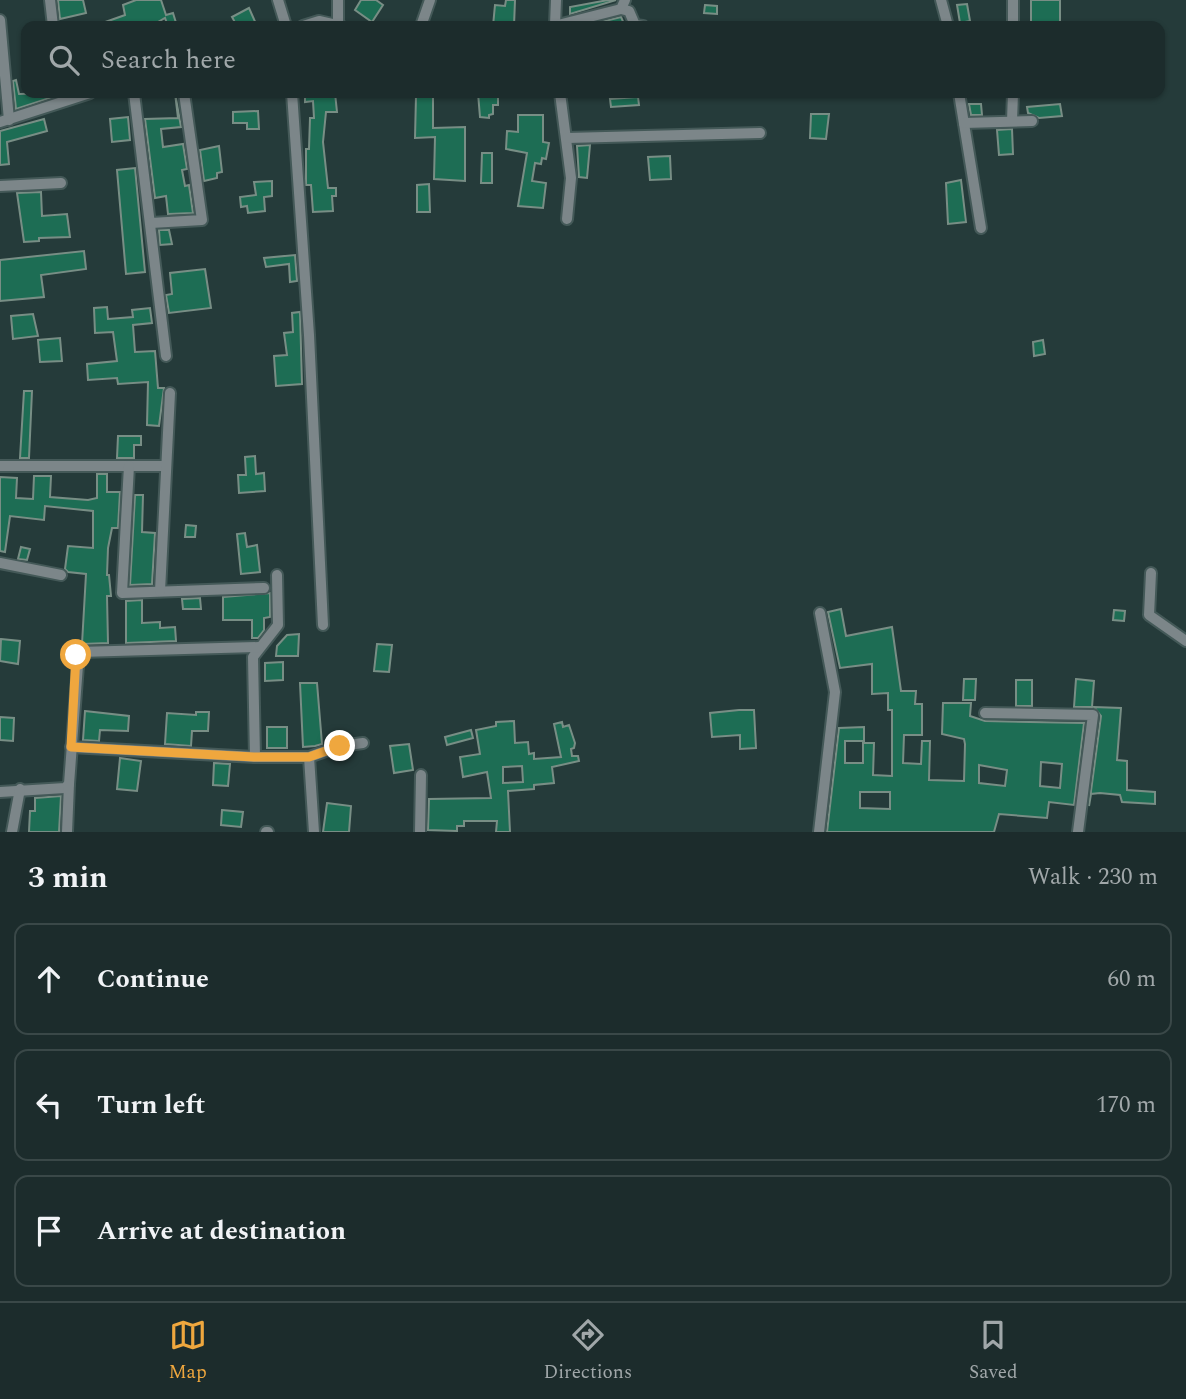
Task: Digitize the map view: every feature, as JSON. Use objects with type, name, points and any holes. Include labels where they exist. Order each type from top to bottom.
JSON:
[{"type":"street","points":[[50,0],[52,21]]},
{"type":"street","points":[[278,0],[284,21]]},
{"type":"street","points":[[338,0],[339,21]]},
{"type":"street","points":[[423,21],[430,0]]},
{"type":"street","points":[[554,21],[556,0]]},
{"type":"street","points":[[941,0],[947,21]]},
{"type":"street","points":[[1013,0],[1013,21]]},
{"type":"street","points":[[570,21],[623,5],[634,21]]},
{"type":"street","points":[[0,20],[5,121],[63,98]]},
{"type":"street","points":[[135,98],[166,356]]},
{"type":"street","points":[[151,223],[202,220],[185,98]]},
{"type":"street","points":[[292,98],[309,335],[323,625]]},
{"type":"street","points":[[560,98],[571,178],[567,219]]},
{"type":"street","points":[[960,98],[981,228]]},
{"type":"street","points":[[1012,121],[1013,98]]},
{"type":"street","points":[[964,123],[1032,121]]},
{"type":"street","points":[[567,138],[760,134]]},
{"type":"street","points":[[0,186],[61,183]]},
{"type":"street","points":[[160,591],[170,393]]},
{"type":"street","points":[[0,466],[166,466]]},
{"type":"street","points":[[129,466],[122,593],[264,588]]},
{"type":"street","points":[[0,563],[61,575]]},
{"type":"street","points":[[1151,573],[1150,615],[1186,642]]},
{"type":"street","points":[[254,757],[253,657],[278,625],[277,575]]},
{"type":"street","points":[[819,832],[835,692],[820,613]]},
{"type":"street","points":[[67,832],[79,652],[260,647]]},
{"type":"street","points":[[985,713],[1093,715],[1078,832]]},
{"type":"street","points":[[71,747],[254,757],[309,757],[363,743]]},
{"type":"street","points":[[309,757],[314,832]]},
{"type":"street","points":[[420,832],[421,775]]},
{"type":"street","points":[[0,792],[65,788],[69,785]]},
{"type":"street","points":[[12,832],[20,789]]},
{"type":"building","points":[[58,0],[83,0],[86,13],[60,19]]},
{"type":"building","points":[[136,0],[161,0],[166,15],[173,13],[175,21],[166,21],[165,18],[160,21],[108,21],[125,15],[123,5]]},
{"type":"building","points":[[361,0],[376,0],[383,5],[373,21],[355,10]]},
{"type":"building","points":[[506,0],[515,0],[514,21],[493,21],[495,5],[505,6]]},
{"type":"building","points":[[616,0],[570,14],[570,7]]},
{"type":"building","points":[[1031,0],[1060,0],[1060,21],[1031,21]]},
{"type":"building","points":[[967,4],[970,21],[960,21],[957,5]]},
{"type":"building","points":[[705,5],[717,6],[717,14],[704,13]]},
{"type":"building","points":[[249,8],[255,21],[234,21],[232,17]]},
{"type":"building","points":[[621,17],[623,21],[605,21]]},
{"type":"building","points":[[16,80],[21,98],[50,98],[16,109],[13,81]]},
{"type":"building","points":[[176,98],[181,127],[161,129],[163,147],[183,144],[187,169],[182,170],[185,186],[189,185],[193,213],[168,214],[166,196],[155,198],[145,119],[178,118]]},
{"type":"building","points":[[305,98],[336,98],[337,112],[326,112],[323,142],[328,188],[336,188],[336,196],[332,196],[333,211],[313,212],[311,185],[306,185],[306,149],[309,149],[310,118],[314,118],[313,101],[305,102]]},
{"type":"building","points":[[416,98],[433,98],[433,128],[465,127],[465,181],[434,179],[435,137],[415,138]]},
{"type":"building","points":[[478,98],[498,98],[498,105],[493,105],[493,114],[489,115],[489,118],[480,117]]},
{"type":"building","points":[[638,98],[639,105],[611,107],[610,99]]},
{"type":"building","points":[[969,104],[981,104],[982,115],[971,115]]},
{"type":"building","points":[[1060,104],[1062,116],[1039,118],[1028,113],[1027,107]]},
{"type":"building","points":[[258,111],[259,129],[247,129],[247,123],[233,123],[233,112]]},
{"type":"building","points":[[811,114],[829,114],[826,139],[810,138]]},
{"type":"building","points":[[518,115],[543,115],[543,142],[549,143],[546,159],[542,158],[541,164],[535,163],[532,181],[546,183],[543,208],[518,206],[527,153],[506,149],[507,131],[518,132]]},
{"type":"building","points":[[128,117],[130,140],[112,142],[110,119]]},
{"type":"building","points":[[44,119],[47,131],[7,142],[9,164],[0,165],[0,131]]},
{"type":"building","points":[[1012,129],[1013,154],[999,155],[997,130]]},
{"type":"building","points":[[590,145],[587,178],[579,177],[577,146]]},
{"type":"building","points":[[219,146],[222,172],[217,173],[217,178],[204,181],[200,150]]},
{"type":"building","points":[[482,153],[492,153],[492,183],[481,183]]},
{"type":"building","points":[[670,156],[671,179],[650,180],[648,157]]},
{"type":"building","points":[[135,168],[145,272],[126,274],[117,170]]},
{"type":"building","points":[[961,180],[966,222],[948,224],[946,183]]},
{"type":"building","points":[[272,181],[272,196],[264,197],[265,211],[248,213],[247,206],[241,207],[240,197],[256,195],[254,182]]},
{"type":"building","points":[[429,184],[430,212],[417,212],[417,185]]},
{"type":"building","points":[[41,192],[42,216],[67,214],[70,237],[39,238],[39,241],[24,242],[17,193]]},
{"type":"building","points":[[159,230],[169,230],[172,244],[160,245]]},
{"type":"building","points":[[84,251],[86,269],[41,275],[44,297],[0,301],[0,260]]},
{"type":"building","points":[[295,255],[297,281],[290,282],[289,264],[266,267],[264,258]]},
{"type":"building","points":[[205,269],[211,308],[169,313],[166,295],[172,294],[170,273]]},
{"type":"building","points":[[107,307],[108,319],[133,317],[132,310],[150,308],[152,323],[133,325],[135,352],[155,351],[158,388],[164,388],[159,426],[147,425],[148,382],[118,384],[117,378],[88,380],[87,364],[117,361],[113,332],[95,333],[94,308]]},
{"type":"building","points":[[300,312],[302,384],[276,386],[274,356],[287,355],[284,333],[293,332],[292,313]]},
{"type":"building","points":[[33,314],[38,336],[13,339],[11,316]]},
{"type":"building","points":[[60,338],[62,361],[40,362],[38,340]]},
{"type":"building","points":[[1043,340],[1045,354],[1034,356],[1033,342]]},
{"type":"building","points":[[24,391],[32,391],[29,458],[20,458]]},
{"type":"building","points":[[118,436],[141,436],[141,445],[134,445],[134,458],[117,458]]},
{"type":"building","points":[[255,456],[256,474],[264,473],[265,491],[239,493],[238,475],[246,475],[245,457]]},
{"type":"building","points":[[97,474],[107,474],[107,492],[120,492],[118,528],[112,528],[108,548],[107,575],[111,596],[107,596],[108,643],[82,644],[86,574],[68,572],[65,569],[68,546],[93,548],[93,511],[45,506],[44,520],[10,516],[5,552],[0,551],[0,477],[17,478],[16,498],[33,499],[34,476],[51,476],[50,497],[88,500],[97,498]]},
{"type":"building","points":[[135,495],[143,495],[142,532],[155,533],[152,584],[130,585]]},
{"type":"building","points":[[186,525],[196,526],[195,537],[185,537]]},
{"type":"building","points":[[245,533],[247,547],[257,545],[260,572],[241,574],[237,534]]},
{"type":"building","points":[[21,547],[30,549],[27,560],[18,559]]},
{"type":"building","points":[[270,593],[270,617],[264,618],[264,630],[258,638],[252,638],[252,620],[223,620],[223,597]]},
{"type":"building","points":[[200,598],[201,609],[183,609],[182,599]]},
{"type":"building","points":[[142,600],[142,623],[160,622],[160,628],[175,627],[176,641],[126,643],[126,601]]},
{"type":"building","points":[[841,609],[846,636],[892,627],[901,691],[916,691],[915,704],[922,704],[922,735],[904,735],[903,763],[921,764],[922,741],[930,741],[929,780],[964,781],[964,739],[942,734],[943,703],[971,703],[970,716],[985,721],[1084,723],[1074,805],[1049,802],[1047,818],[999,814],[994,832],[827,832],[839,728],[864,727],[864,741],[845,741],[845,763],[863,763],[863,743],[874,743],[873,775],[892,776],[892,710],[888,710],[888,693],[872,694],[872,664],[840,668],[828,612]],"holes":[[[1041,762],[1062,764],[1060,788],[1040,786]],[[979,765],[1007,770],[1005,786],[979,783]],[[860,792],[890,792],[890,809],[860,808]]]},
{"type":"building","points":[[1114,610],[1125,611],[1124,621],[1113,620]]},
{"type":"building","points":[[299,634],[298,656],[276,656],[277,646],[287,635]]},
{"type":"building","points":[[1,639],[20,641],[18,664],[0,661]]},
{"type":"building","points":[[377,644],[392,645],[389,672],[374,671]]},
{"type":"building","points":[[283,662],[283,680],[265,681],[265,663]]},
{"type":"building","points":[[964,679],[976,679],[975,700],[963,700]]},
{"type":"building","points":[[1076,679],[1094,681],[1092,707],[1074,707]]},
{"type":"building","points":[[1016,680],[1032,680],[1032,706],[1016,706]]},
{"type":"building","points":[[300,683],[317,683],[322,744],[303,747]]},
{"type":"building","points":[[1094,707],[1121,708],[1117,760],[1127,761],[1127,790],[1155,792],[1155,804],[1122,802],[1120,795],[1100,793],[1091,794],[1089,806],[1101,716]]},
{"type":"building","points":[[754,710],[756,748],[740,749],[740,735],[712,737],[710,713]]},
{"type":"building","points":[[85,711],[129,716],[128,731],[100,730],[99,741],[83,740]]},
{"type":"building","points":[[196,712],[209,712],[208,731],[192,731],[191,746],[165,744],[167,713],[196,715]]},
{"type":"building","points":[[0,717],[14,718],[13,741],[0,740]]},
{"type":"building","points":[[514,721],[515,743],[528,742],[529,754],[534,753],[534,759],[561,757],[554,724],[562,722],[563,727],[569,725],[575,743],[571,749],[572,756],[578,756],[579,761],[552,767],[554,783],[534,785],[534,789],[508,791],[510,832],[496,832],[497,821],[464,821],[464,826],[457,826],[457,831],[428,830],[429,799],[491,798],[487,772],[463,777],[460,757],[480,754],[476,730],[496,726],[496,722]],"holes":[[[522,766],[523,782],[503,783],[503,767]]]},
{"type":"building","points":[[267,727],[287,727],[287,748],[267,748]]},
{"type":"building","points":[[471,730],[473,738],[447,745],[445,737]]},
{"type":"building","points":[[409,744],[413,770],[394,773],[390,746]]},
{"type":"building","points":[[120,758],[141,761],[137,791],[117,789]]},
{"type":"building","points":[[214,763],[230,764],[228,786],[213,785]]},
{"type":"building","points":[[61,796],[59,832],[29,832],[30,811],[35,811],[35,798]]},
{"type":"building","points":[[327,803],[351,806],[349,832],[323,832]]},
{"type":"building","points":[[222,810],[243,812],[241,827],[221,825]]},
{"type":"route","points":[[76,655],[71,747],[254,757],[309,757],[340,746]]}]
